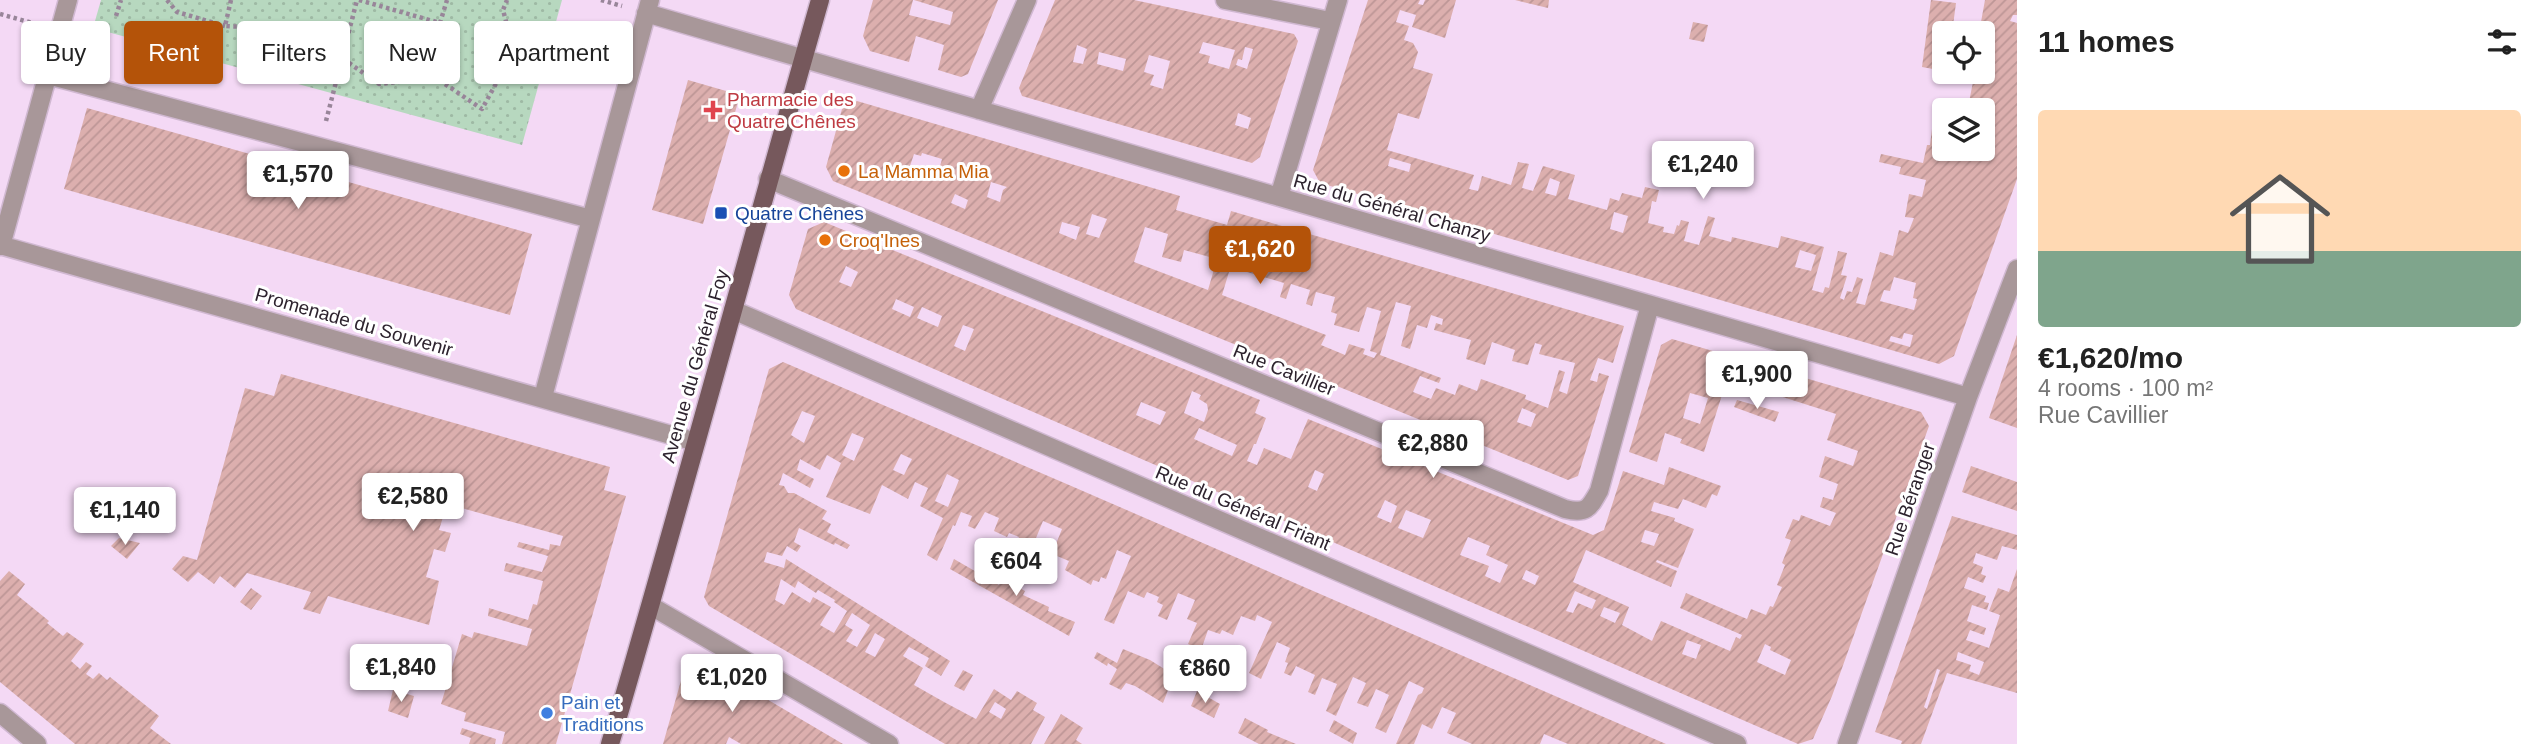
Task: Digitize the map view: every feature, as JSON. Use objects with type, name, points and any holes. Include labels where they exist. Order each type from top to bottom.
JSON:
[{"type":"main road","name":"Avenue du Général Foy","points":[[610,744],[820,0]]},
{"type":"street","points":[[62,21],[68,0]]},
{"type":"street","points":[[979,110],[1027,0]]},
{"type":"street","points":[[1225,0],[1331,21]]},
{"type":"street","points":[[1279,197],[1338,0]]},
{"type":"street","points":[[543,397],[648,7]]},
{"type":"street","name":"Rue du Général Chanzy","points":[[648,7],[803,59],[1968,397]]},
{"type":"street","points":[[1,245],[46,84]]},
{"type":"street","points":[[82,84],[590,219]]},
{"type":"street","name":"Rue Cavillier","points":[[768,179],[1565,509],[1579,512],[1591,506],[1599,491],[1650,305]]},
{"type":"street","name":"Promenade du Souvenir","points":[[1,245],[696,442]]},
{"type":"street","name":"Rue Béranger","points":[[1847,744],[1968,397],[2017,269]]},
{"type":"street","name":"Rue du Général Friant","points":[[733,310],[1737,744]]},
{"type":"street","points":[[651,606],[889,744]]},
{"type":"street","points":[[0,713],[37,744]]},
{"type":"path","points":[[116,16],[121,0]]},
{"type":"path","points":[[167,0],[177,12],[225,26],[237,27]]},
{"type":"path","points":[[225,26],[231,0]]},
{"type":"path","points":[[350,28],[358,0],[440,23],[447,0]]},
{"type":"path","points":[[350,63],[379,84],[436,78],[482,109],[514,51],[503,10],[507,0]]},
{"type":"path","points":[[0,14],[26,21]]},
{"type":"path","points":[[320,147],[335,84]]},
{"type":"green space","points":[[101,0],[562,0],[556,21],[474,21],[474,84],[539,84],[522,145],[298,84],[350,84],[350,21],[237,21],[237,67],[223,63],[223,21],[124,21],[124,36],[110,33],[110,21],[95,21]]},
{"type":"building","points":[[873,0],[913,0],[909,15],[950,25],[953,12],[914,0],[998,0],[968,74],[961,77],[938,70],[944,45],[916,36],[909,62],[870,51],[863,36]]},
{"type":"building","points":[[1055,0],[1134,0],[1294,34],[1298,41],[1260,157],[1252,163],[1022,96],[1019,88]],"holes":[[[1203,42],[1235,50],[1229,69],[1208,63],[1210,56],[1199,53]],[[1077,45],[1087,49],[1083,64],[1073,62]],[[1245,47],[1253,49],[1247,69],[1236,65],[1238,59],[1242,60]],[[1099,52],[1126,59],[1123,71],[1097,64]],[[1149,55],[1170,61],[1163,89],[1150,85],[1154,75],[1144,72]],[[1238,113],[1251,118],[1248,129],[1235,125]]]},
{"type":"building","points":[[1368,0],[1420,0],[1418,4],[1423,5],[1425,0],[1456,0],[1445,38],[1412,27],[1416,15],[1400,10],[1396,22],[1409,26],[1404,40],[1413,43],[1418,52],[1413,68],[1433,74],[1419,119],[1398,113],[1387,150],[1474,175],[1469,189],[1478,191],[1482,176],[1511,185],[1518,162],[1529,164],[1522,188],[1533,191],[1543,166],[1575,175],[1568,199],[1607,210],[1610,198],[1619,201],[1622,193],[1642,198],[1645,187],[1659,190],[1656,202],[1652,201],[1648,223],[1664,227],[1663,232],[1674,234],[1681,220],[1689,222],[1684,241],[1699,245],[1708,216],[1715,218],[1709,236],[1731,242],[1732,237],[1778,248],[1781,236],[1824,247],[1812,290],[1823,293],[1825,287],[1829,288],[1838,251],[1847,253],[1841,275],[1847,276],[1840,298],[1844,300],[1847,291],[1852,292],[1857,277],[1863,279],[1856,303],[1865,305],[1880,252],[1893,256],[1899,230],[1908,233],[1914,218],[1905,217],[1909,194],[1922,197],[1926,180],[1899,174],[1901,167],[1879,162],[1881,154],[1923,163],[1927,145],[1930,145],[1932,129],[1932,161],[1995,161],[1995,98],[1970,98],[1973,84],[1995,84],[1995,21],[1981,21],[1985,0],[2017,0],[2017,15],[2013,15],[2010,21],[2017,23],[2017,179],[1954,356],[1939,364],[1320,183],[1313,170]],"holes":[[[1390,158],[1411,164],[1409,172],[1388,166]],[[1550,178],[1560,182],[1556,196],[1545,193]],[[1614,212],[1628,216],[1623,233],[1610,229]],[[1800,250],[1816,255],[1811,271],[1795,267]],[[1894,277],[1916,283],[1913,298],[1917,299],[1914,310],[1880,301],[1884,290],[1890,291]],[[1904,333],[1913,335],[1910,347],[1889,341],[1891,336],[1902,339]]]},
{"type":"building","points":[[1515,0],[1549,0],[1548,8]]},
{"type":"building","points":[[1931,0],[1956,3],[1954,21],[1932,21],[1932,69],[1922,67]]},
{"type":"building","points":[[1693,22],[1708,25],[1704,42],[1689,39]]},
{"type":"building","points":[[688,80],[740,95],[703,224],[652,210]]},
{"type":"building","points":[[857,101],[1180,196],[1176,210],[1227,225],[1231,211],[1624,326],[1613,363],[1598,358],[1590,380],[1597,382],[1599,373],[1609,376],[1578,476],[1568,480],[833,181],[826,167],[842,109]],"holes":[[[922,153],[942,159],[937,177],[909,169],[914,154],[921,156]],[[991,182],[1007,187],[1003,190],[1000,202],[987,197]],[[955,194],[968,200],[965,209],[951,203]],[[1092,214],[1107,219],[1099,238],[1086,234]],[[1062,222],[1080,227],[1076,240],[1059,233]],[[1145,227],[1168,234],[1162,257],[1181,262],[1184,250],[1217,259],[1208,290],[1134,262]],[[1227,266],[1284,283],[1280,297],[1286,299],[1291,284],[1310,290],[1306,304],[1312,306],[1316,292],[1335,297],[1331,312],[1337,314],[1334,325],[1359,332],[1367,307],[1381,311],[1370,351],[1377,353],[1374,358],[1363,354],[1365,349],[1349,344],[1345,355],[1321,345],[1326,335],[1222,295],[1229,272],[1226,271]],[[1396,302],[1411,306],[1401,346],[1410,349],[1417,325],[1427,328],[1431,315],[1443,319],[1442,325],[1436,323],[1434,330],[1471,340],[1466,359],[1485,365],[1492,342],[1515,350],[1512,361],[1528,365],[1535,343],[1542,345],[1539,354],[1575,363],[1567,394],[1559,391],[1565,372],[1559,370],[1548,408],[1525,399],[1526,395],[1481,379],[1477,391],[1459,384],[1455,395],[1436,388],[1431,399],[1413,392],[1420,376],[1439,383],[1441,378],[1380,355]],[[1522,408],[1536,414],[1531,427],[1517,422]]]},
{"type":"building","points":[[87,108],[532,234],[510,315],[64,189]]},
{"type":"building","points":[[824,222],[1260,400],[1255,413],[1266,418],[1247,461],[1257,465],[1264,448],[1291,459],[1308,419],[1593,535],[1604,530],[1623,471],[1664,485],[1669,467],[1721,486],[1717,496],[1712,494],[1706,508],[1683,499],[1678,509],[1654,502],[1651,511],[1675,518],[1674,521],[1694,529],[1678,568],[1657,560],[1656,562],[1677,571],[1671,587],[1586,550],[1573,582],[1629,607],[1622,625],[1652,641],[1661,621],[1730,651],[1736,637],[1740,639],[1742,635],[1680,608],[1686,593],[1747,619],[1751,609],[1766,615],[1770,606],[1773,607],[1782,587],[1777,585],[1791,540],[1785,538],[1793,519],[1799,521],[1801,515],[1830,526],[1836,513],[1820,507],[1823,497],[1833,500],[1838,484],[1819,477],[1825,456],[1853,466],[1858,451],[1827,440],[1836,414],[1727,379],[1704,452],[1680,443],[1682,439],[1665,433],[1657,462],[1629,452],[1661,345],[1672,339],[1921,412],[1929,426],[1832,696],[1813,739],[1798,744],[796,309],[789,295],[808,229]],"holes":[[[846,266],[858,272],[851,287],[839,282]],[[896,299],[914,307],[910,317],[892,309]],[[922,307],[942,316],[938,327],[917,318]],[[963,325],[974,329],[965,351],[954,346]],[[1192,391],[1201,395],[1199,399],[1207,404],[1204,422],[1184,413]],[[1690,393],[1708,398],[1700,424],[1683,418]],[[1141,402],[1166,412],[1160,425],[1136,415]],[[1199,428],[1237,445],[1232,456],[1194,439]],[[1315,470],[1324,474],[1317,491],[1308,487]],[[1385,500],[1397,506],[1391,523],[1377,517]],[[1406,510],[1431,520],[1423,538],[1398,528]],[[1645,530],[1659,534],[1654,546],[1641,542]],[[1468,537],[1490,546],[1486,555],[1508,565],[1500,583],[1485,576],[1489,566],[1460,555]],[[1526,570],[1539,576],[1535,585],[1522,579]],[[1575,591],[1596,600],[1592,609],[1578,603],[1573,613],[1566,611]],[[1604,607],[1620,613],[1615,623],[1600,616]],[[1687,640],[1701,645],[1696,659],[1682,654]],[[1765,644],[1771,647],[1770,650],[1791,660],[1785,675],[1757,662]]]},
{"type":"building","points":[[2017,335],[2017,428],[1989,418]]},
{"type":"building","points":[[783,362],[1666,744],[1568,744],[1544,734],[1540,744],[1472,744],[1447,733],[1456,713],[1442,707],[1432,729],[1422,724],[1414,744],[1396,744],[1418,695],[1424,688],[1409,681],[1386,733],[1375,728],[1389,695],[1376,689],[1368,707],[1357,703],[1366,683],[1353,677],[1336,716],[1326,711],[1337,684],[1322,678],[1315,695],[1308,692],[1315,675],[1296,666],[1291,676],[1284,673],[1290,648],[1277,642],[1261,679],[1249,673],[1272,622],[1257,615],[1255,621],[1241,616],[1233,635],[1222,630],[1220,634],[1208,630],[1201,650],[1188,644],[1197,623],[1187,619],[1195,600],[1178,593],[1167,620],[1158,616],[1163,605],[1157,602],[1159,597],[1147,592],[1144,598],[1128,591],[1114,624],[1104,620],[1131,556],[1117,550],[1106,579],[1101,577],[1099,582],[1093,580],[1091,585],[1065,570],[1069,561],[1052,554],[1062,529],[1043,521],[1029,555],[1014,549],[1019,537],[1009,533],[1007,537],[994,531],[999,518],[985,512],[975,529],[968,526],[972,516],[961,512],[937,561],[927,555],[943,518],[920,506],[928,488],[915,482],[908,499],[882,485],[870,514],[826,497],[841,463],[827,455],[820,470],[800,459],[797,470],[814,479],[810,488],[783,473],[779,485],[784,486],[788,493],[794,493],[827,511],[822,519],[831,524],[827,532],[850,545],[847,549],[835,543],[834,545],[799,528],[794,542],[801,546],[797,552],[787,546],[782,556],[767,552],[764,562],[784,568],[786,559],[950,661],[941,676],[925,666],[929,658],[909,647],[903,656],[923,668],[914,685],[944,702],[976,719],[994,689],[1011,700],[1017,691],[1037,703],[1033,710],[1045,717],[1031,744],[945,744],[709,606],[704,597],[769,369]],"holes":[[[802,411],[815,416],[804,443],[791,435]],[[852,433],[864,438],[854,461],[842,455]],[[901,454],[912,459],[904,475],[893,470]],[[947,474],[959,480],[948,507],[935,501]],[[781,579],[795,588],[798,581],[816,593],[818,590],[847,611],[834,633],[820,625],[831,607],[813,597],[810,603],[792,592],[784,605],[775,600]],[[852,613],[870,625],[857,647],[846,641],[853,630],[845,625]],[[875,633],[885,639],[875,657],[865,652]],[[995,702],[1006,709],[1001,719],[989,712]]]},
{"type":"building","points":[[281,374],[610,467],[604,490],[626,496],[556,744],[502,744],[505,732],[464,721],[466,713],[441,704],[462,634],[472,638],[474,632],[527,646],[532,629],[488,616],[489,608],[528,620],[533,604],[537,605],[543,581],[504,571],[506,563],[542,572],[548,556],[517,547],[519,542],[549,550],[550,544],[560,546],[563,536],[447,504],[439,530],[451,533],[445,552],[434,549],[426,577],[439,581],[429,625],[328,596],[320,614],[303,609],[311,592],[247,573],[235,588],[220,576],[214,584],[198,572],[188,582],[172,569],[183,556],[197,560],[245,388],[274,396]]},
{"type":"building","points":[[1737,400],[1779,412],[1775,422],[1734,407]]},
{"type":"building","points":[[1971,466],[2017,482],[2017,511],[1962,492]]},
{"type":"building","points":[[1952,516],[2017,535],[2017,550],[2002,546],[1997,560],[1976,553],[1973,563],[1983,567],[1981,574],[1986,576],[1983,583],[1968,577],[1964,588],[1986,596],[1984,602],[1989,603],[1987,610],[1972,605],[1967,621],[1986,628],[1984,635],[1970,630],[1966,640],[1989,648],[2000,615],[1989,611],[1998,588],[2009,592],[2017,569],[2017,693],[1947,673],[1921,744],[1901,744],[1902,741],[1875,732]],"holes":[[[1958,652],[1984,662],[1979,675],[1969,671],[1971,665],[1956,660]],[[1937,669],[1940,670],[1927,709],[1924,707]]]},
{"type":"building","points":[[119,538],[140,543],[127,559],[111,546]]},
{"type":"building","points":[[954,559],[999,585],[1002,579],[1025,591],[1023,595],[1049,607],[1048,611],[1075,622],[1069,636],[950,569]]},
{"type":"building","points":[[9,571],[25,584],[17,595],[63,636],[67,632],[84,644],[71,661],[80,669],[86,662],[92,666],[86,674],[93,679],[99,673],[107,680],[110,677],[159,716],[150,728],[171,744],[75,744],[0,682],[0,581]]},
{"type":"building","points":[[251,588],[262,596],[251,610],[240,602]]},
{"type":"building","points":[[1123,649],[1150,660],[1174,675],[1163,703],[1135,686],[1126,683],[1121,690],[1109,684],[1117,669],[1094,658],[1097,652],[1117,663]]},
{"type":"building","points":[[696,658],[843,744],[741,744],[729,737],[726,744],[663,744],[686,663]]},
{"type":"building","points":[[963,670],[973,675],[964,691],[954,686]]},
{"type":"building","points":[[393,690],[414,696],[408,718],[388,711]]},
{"type":"building","points":[[1197,691],[1220,704],[1214,718],[1191,706]]},
{"type":"building","points":[[1061,714],[1083,728],[1076,740],[1082,744],[1044,744]]},
{"type":"building","points":[[1245,718],[1268,730],[1267,732],[1296,744],[1259,744],[1238,733]]},
{"type":"building","points":[[1334,720],[1357,733],[1353,744],[1329,731]]},
{"type":"building","points":[[462,728],[496,739],[495,744],[469,744],[471,738],[460,734]]},
{"type":"place","name":"Pharmacie des Quatre Chênes","points":[[713,110]]},
{"type":"place","name":"La Mamma Mia","points":[[844,171]]},
{"type":"place","name":"Quatre Chênes","points":[[721,213]]},
{"type":"place","name":"Croq'Ines","points":[[825,240]]},
{"type":"place","name":"Pain et Traditions","points":[[547,713]]}]
